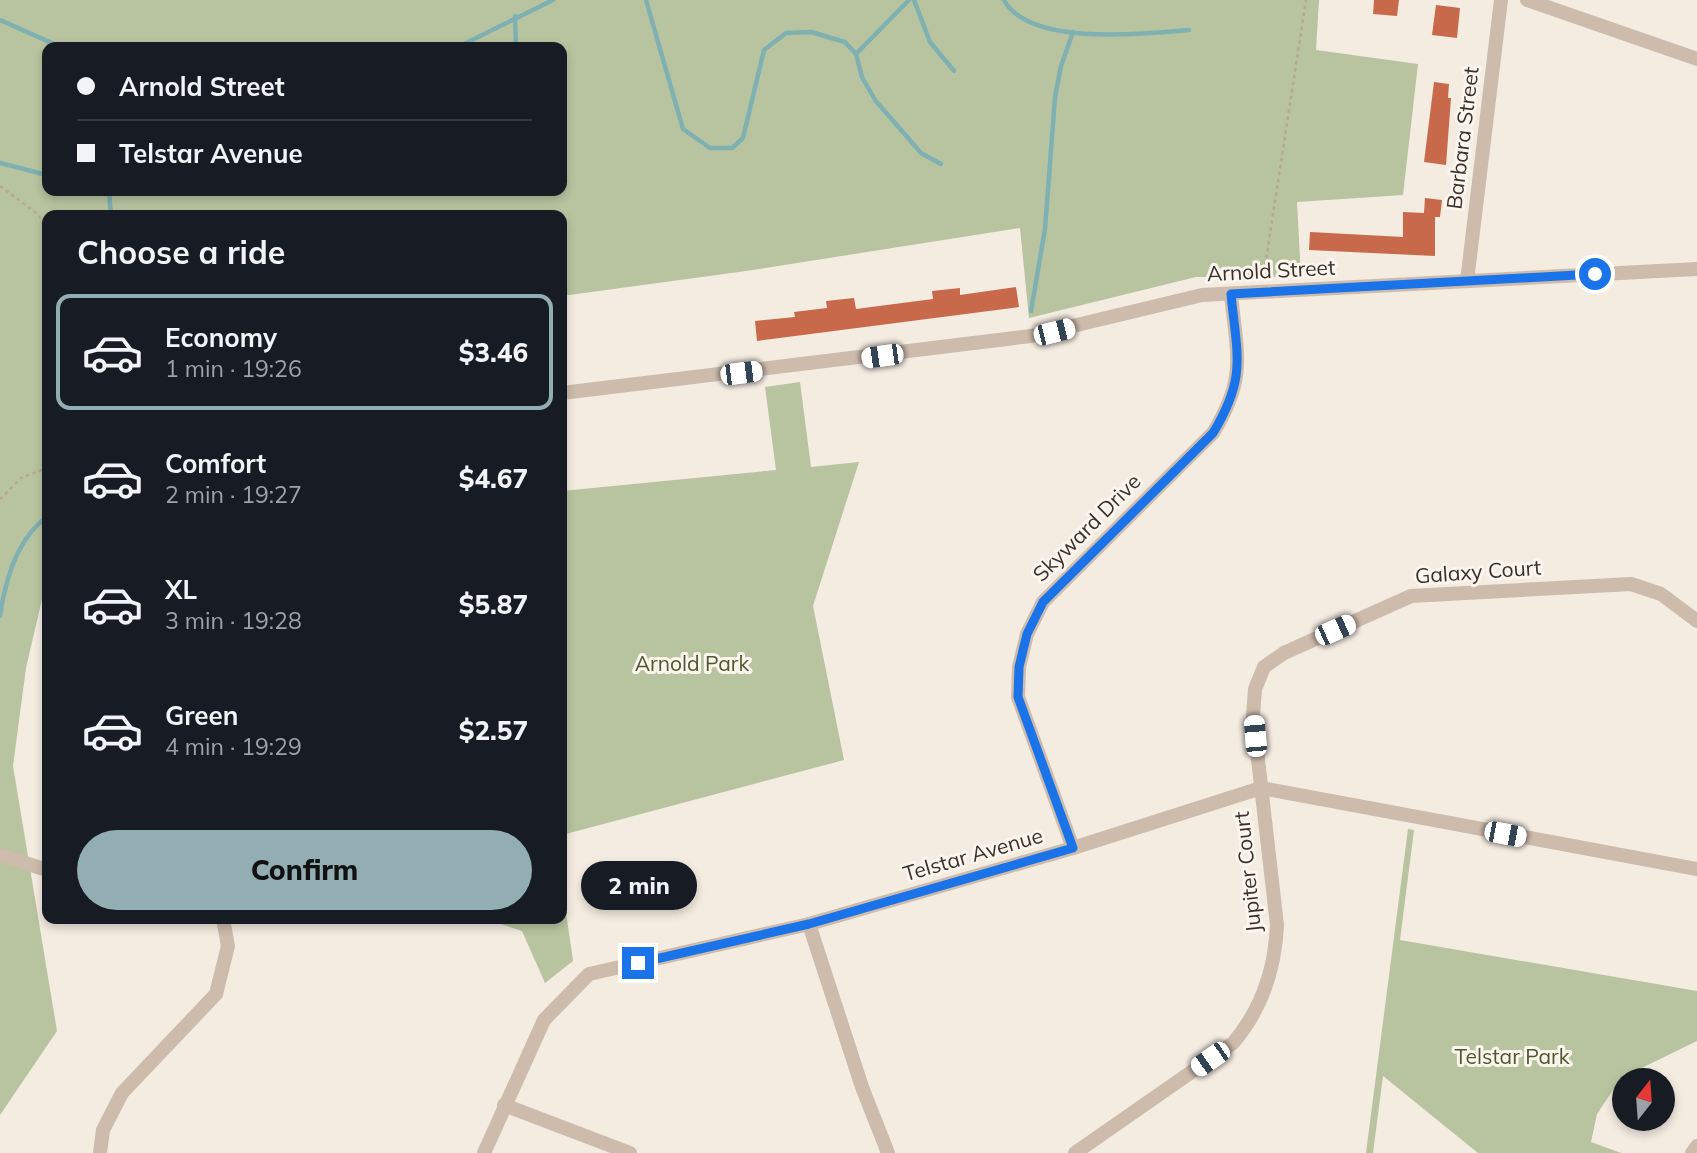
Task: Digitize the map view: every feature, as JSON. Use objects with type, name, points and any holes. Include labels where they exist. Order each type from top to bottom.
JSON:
[{"type":"street","name":"Barbara Street","points":[[1467,281],[1501,0]]},
{"type":"street","points":[[1528,0],[1697,59]]},
{"type":"street","name":"Arnold Street","points":[[567,392],[1031,336],[1184,298],[1697,270]]},
{"type":"street","name":"Skyward Drive","points":[[1073,848],[1018,697],[1019,667],[1027,634],[1043,602],[1213,433],[1231,403],[1239,370],[1231,294]]},
{"type":"street","name":"Galaxy Court","points":[[1261,788],[1254,716],[1255,689],[1264,667],[1284,653],[1411,596],[1631,584],[1661,594],[1697,621]]},
{"type":"street","name":"Telstar Avenue","points":[[485,1153],[544,1020],[589,974],[809,924],[1073,848],[1261,788],[1696,865]]},
{"type":"street","name":"Jupiter Court","points":[[1075,1153],[1233,1043],[1253,1019],[1275,960],[1277,925],[1261,788]]},
{"type":"street","points":[[0,855],[42,868]]},
{"type":"street","points":[[100,1153],[103,1130],[122,1093],[216,994],[228,946],[224,924]]},
{"type":"street","points":[[809,924],[862,1087],[888,1153]]},
{"type":"street","points":[[504,1105],[630,1153]]},
{"type":"street","points":[[1692,1153],[1697,1146]]},
{"type":"path","points":[[1261,293],[1306,0]]},
{"type":"path","points":[[0,186],[39,215],[42,222]]},
{"type":"path","points":[[0,499],[21,478],[42,470]]},
{"type":"green space","points":[[0,0],[1319,0],[1316,50],[1418,64],[1403,195],[1297,202],[1301,277],[1196,277],[1029,318],[1020,228],[746,271],[567,295],[567,210],[42,210],[42,599],[26,668],[13,766],[57,1031],[0,1115]]},
{"type":"green space","name":"Arnold Park","points":[[800,382],[811,467],[859,462],[813,606],[844,760],[567,834],[567,491],[776,470],[765,387]]},
{"type":"green space","name":"Telstar Park","points":[[1408,829],[1414,830],[1400,940],[1697,991],[1697,1041],[1642,1068],[1612,1068],[1612,1092],[1597,1114],[1591,1142],[1621,1153],[1478,1153],[1383,1076],[1373,1153],[1366,1153]]},
{"type":"green space","points":[[567,919],[573,961],[545,983],[522,931],[500,924],[567,924]]},
{"type":"building","points":[[1374,0],[1399,0],[1397,16],[1373,14]]},
{"type":"building","points":[[1436,5],[1460,8],[1457,38],[1432,35]]},
{"type":"building","points":[[1434,82],[1449,84],[1448,98],[1451,98],[1446,165],[1424,162]]},
{"type":"building","points":[[1425,198],[1442,200],[1440,217],[1435,217],[1435,256],[1309,250],[1310,232],[1403,237],[1403,212],[1424,213]]},
{"type":"building","points":[[1016,287],[1019,307],[757,341],[755,321],[795,317],[794,312],[827,308],[826,301],[854,298],[856,309],[933,299],[932,291],[960,288],[960,295]]},
{"type":"waterway","points":[[468,42],[553,0]]},
{"type":"waterway","points":[[646,0],[683,129],[710,148],[732,148],[743,138],[764,50],[786,33],[811,32],[845,42],[856,54],[862,77],[875,100],[921,153],[941,164]]},
{"type":"waterway","points":[[856,54],[909,0]]},
{"type":"waterway","points":[[914,0],[930,42],[954,71]]},
{"type":"waterway","points":[[1004,0],[1017,15],[1037,25],[1062,31],[1118,35],[1189,30]]},
{"type":"waterway","points":[[515,16],[516,42]]},
{"type":"waterway","points":[[0,20],[50,42]]},
{"type":"waterway","points":[[1031,311],[1045,229],[1055,97],[1061,66],[1073,32]]},
{"type":"waterway","points":[[0,163],[42,174]]},
{"type":"waterway","points":[[109,196],[111,210]]},
{"type":"waterway","points":[[0,616],[14,562],[27,537],[42,521]]},
{"type":"route","points":[[638,963],[809,924],[1073,848],[1018,697],[1019,667],[1027,634],[1043,602],[1213,433],[1231,403],[1239,370],[1231,294],[1595,274]]}]
